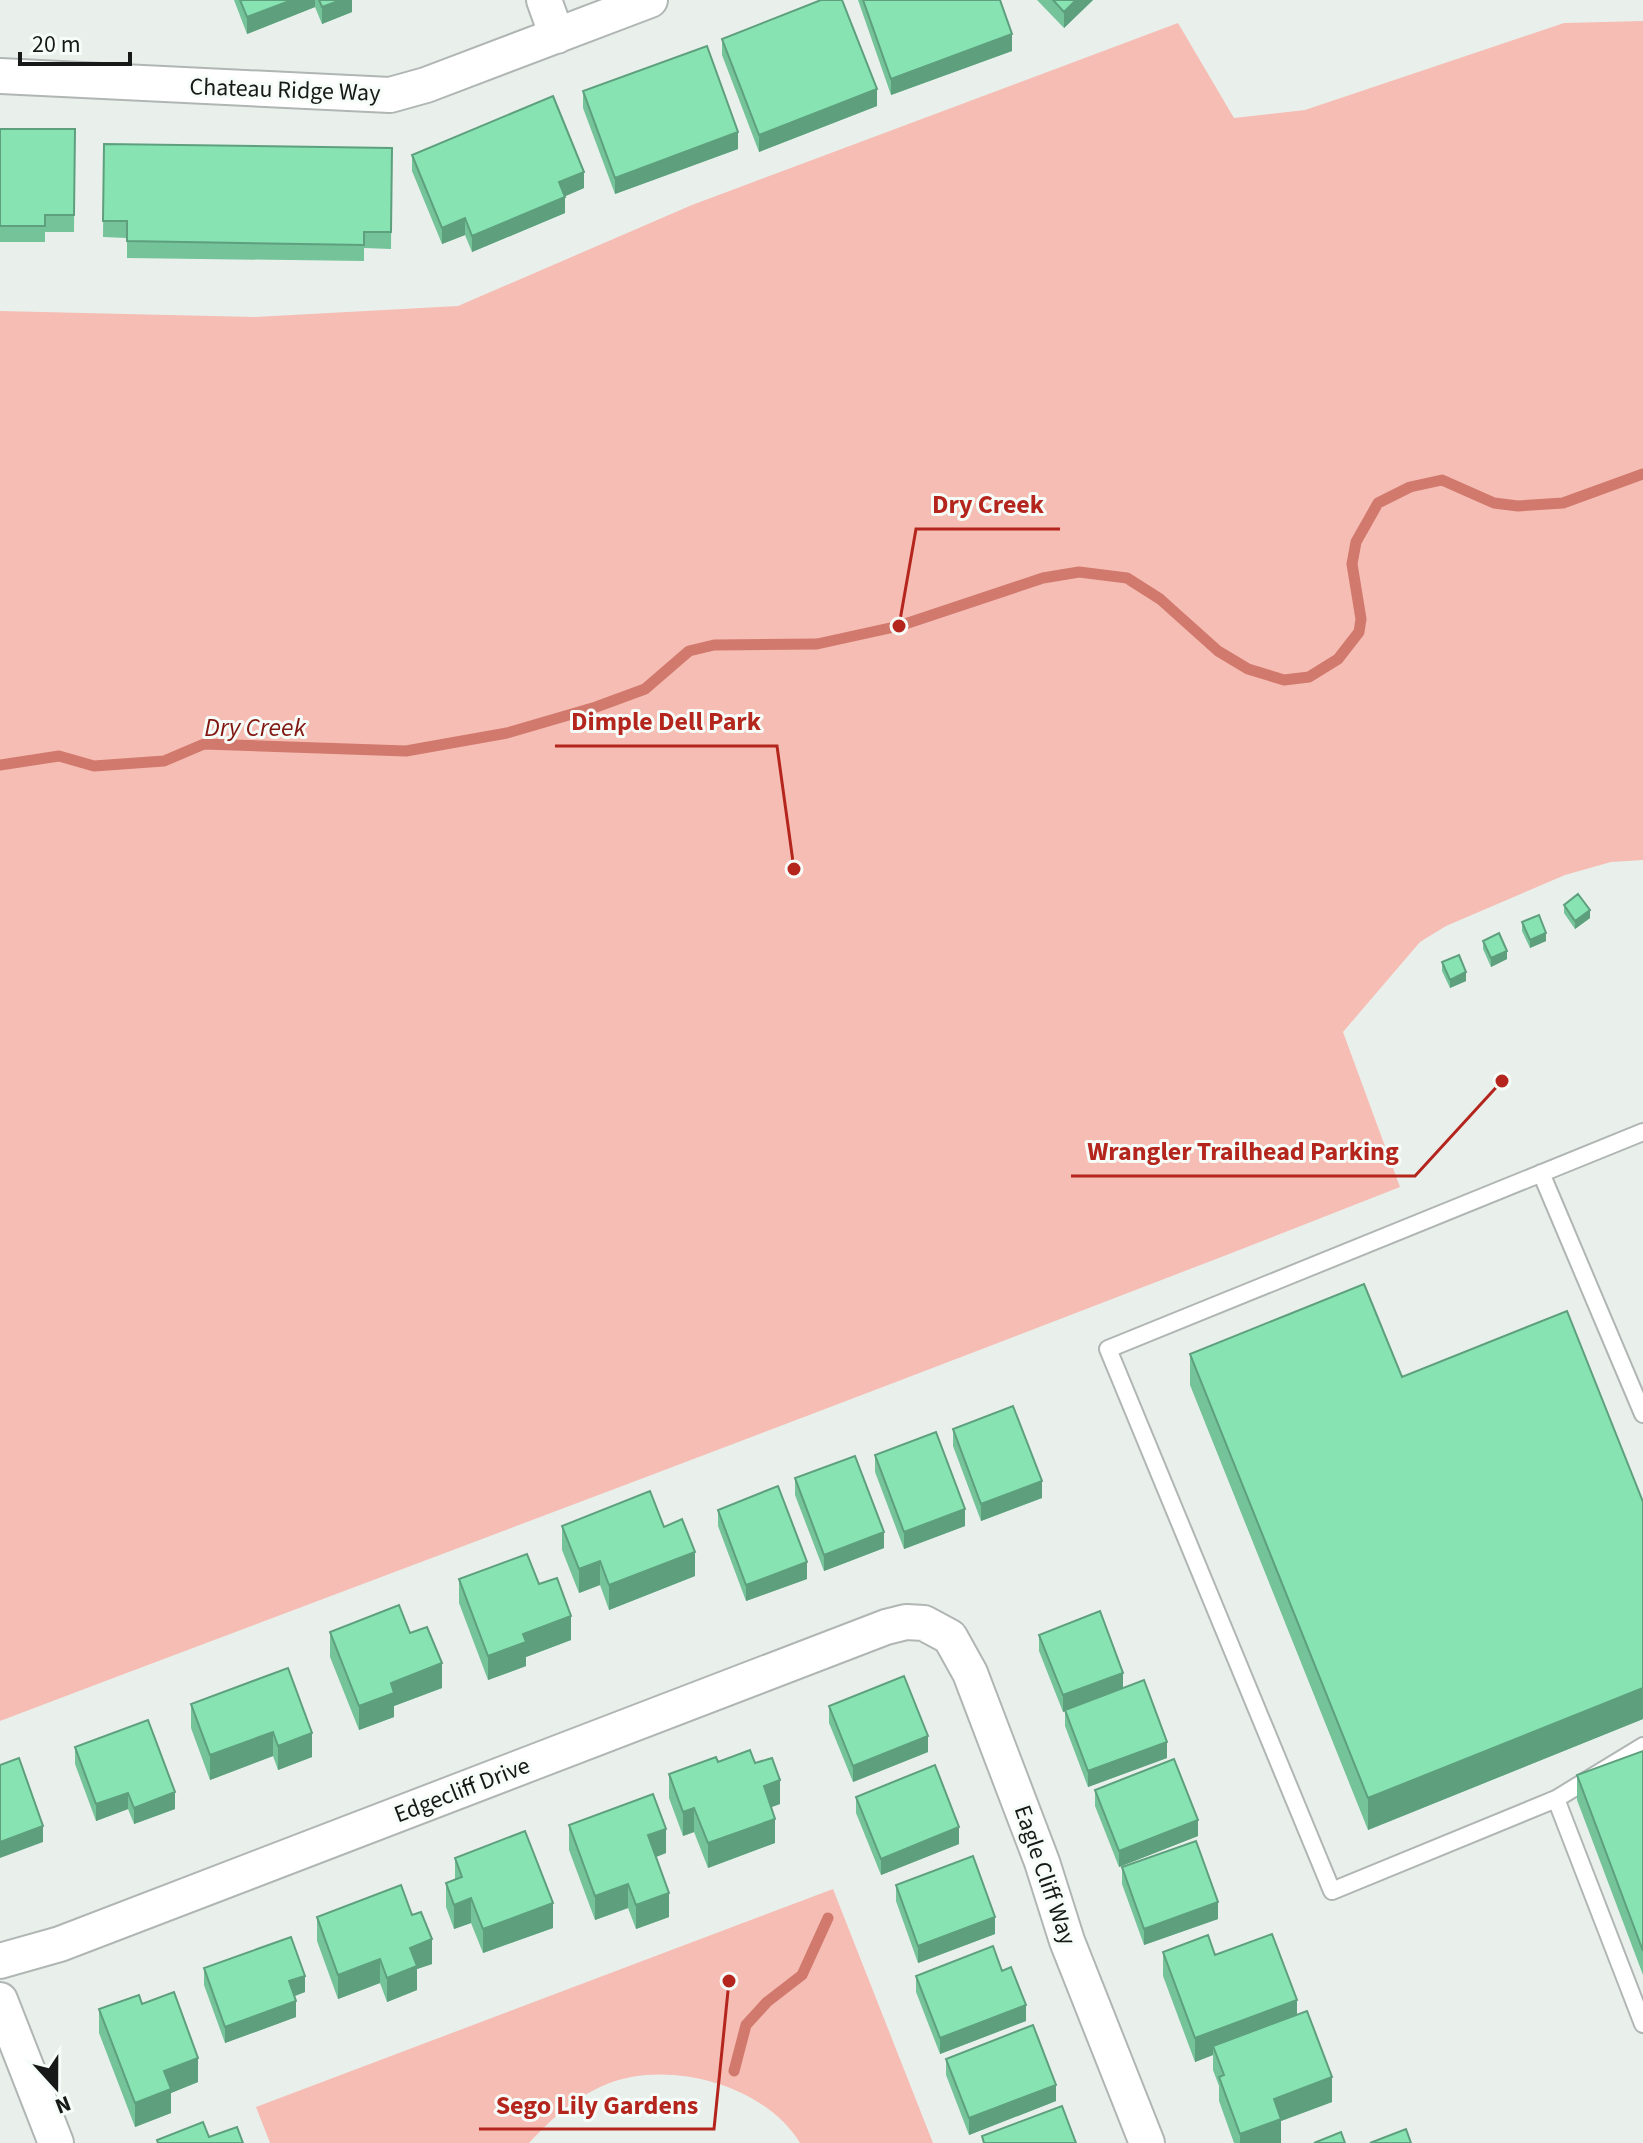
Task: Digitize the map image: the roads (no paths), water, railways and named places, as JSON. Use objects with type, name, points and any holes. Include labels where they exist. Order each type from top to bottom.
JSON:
[{"type":"street","points":[[544,0],[557,36]]},
{"type":"street","name":"Chateau Ridge Way","points":[[0,76],[390,95],[426,85],[650,0]]},
{"type":"street","name":"Edgecliff Drive","points":[[0,1961],[60,1944],[886,1627],[906,1622],[924,1623]]},
{"type":"street","name":"Eagle Cliff Way","points":[[924,1623],[950,1637],[970,1673],[1042,1862],[1067,1941],[1147,2143]]},
{"type":"street","points":[[0,2000],[56,2143]]},
{"type":"lane","points":[[1643,1132],[1108,1349],[1332,1891],[1556,1799],[1643,1746]]},
{"type":"lane","points":[[1541,1173],[1643,1414]]},
{"type":"lane","points":[[1556,1799],[1643,2024]]},
{"type":"waterway","name":"Dry Creek","points":[[0,765],[59,756],[94,766],[164,761],[204,744],[406,751],[507,733],[645,689],[689,651],[714,645],[817,644],[899,626],[1043,578],[1079,572],[1127,578],[1160,599],[1218,651],[1248,669],[1284,680],[1309,677],[1338,659],[1359,632],[1361,619],[1352,564],[1356,542],[1378,503],[1410,487],[1442,480],[1494,503],[1518,506],[1563,503],[1643,474]]},
{"type":"waterway","points":[[734,2071],[746,2025],[767,2002],[802,1975],[828,1918]]},
{"type":"place","name":"Dry Creek","points":[[899,626]]},
{"type":"place","name":"Dimple Dell Park","points":[[794,869]]},
{"type":"place","name":"Wrangler Trailhead Parking","points":[[1502,1081]]},
{"type":"place","name":"Sego Lily Gardens","points":[[729,1981]]}]
